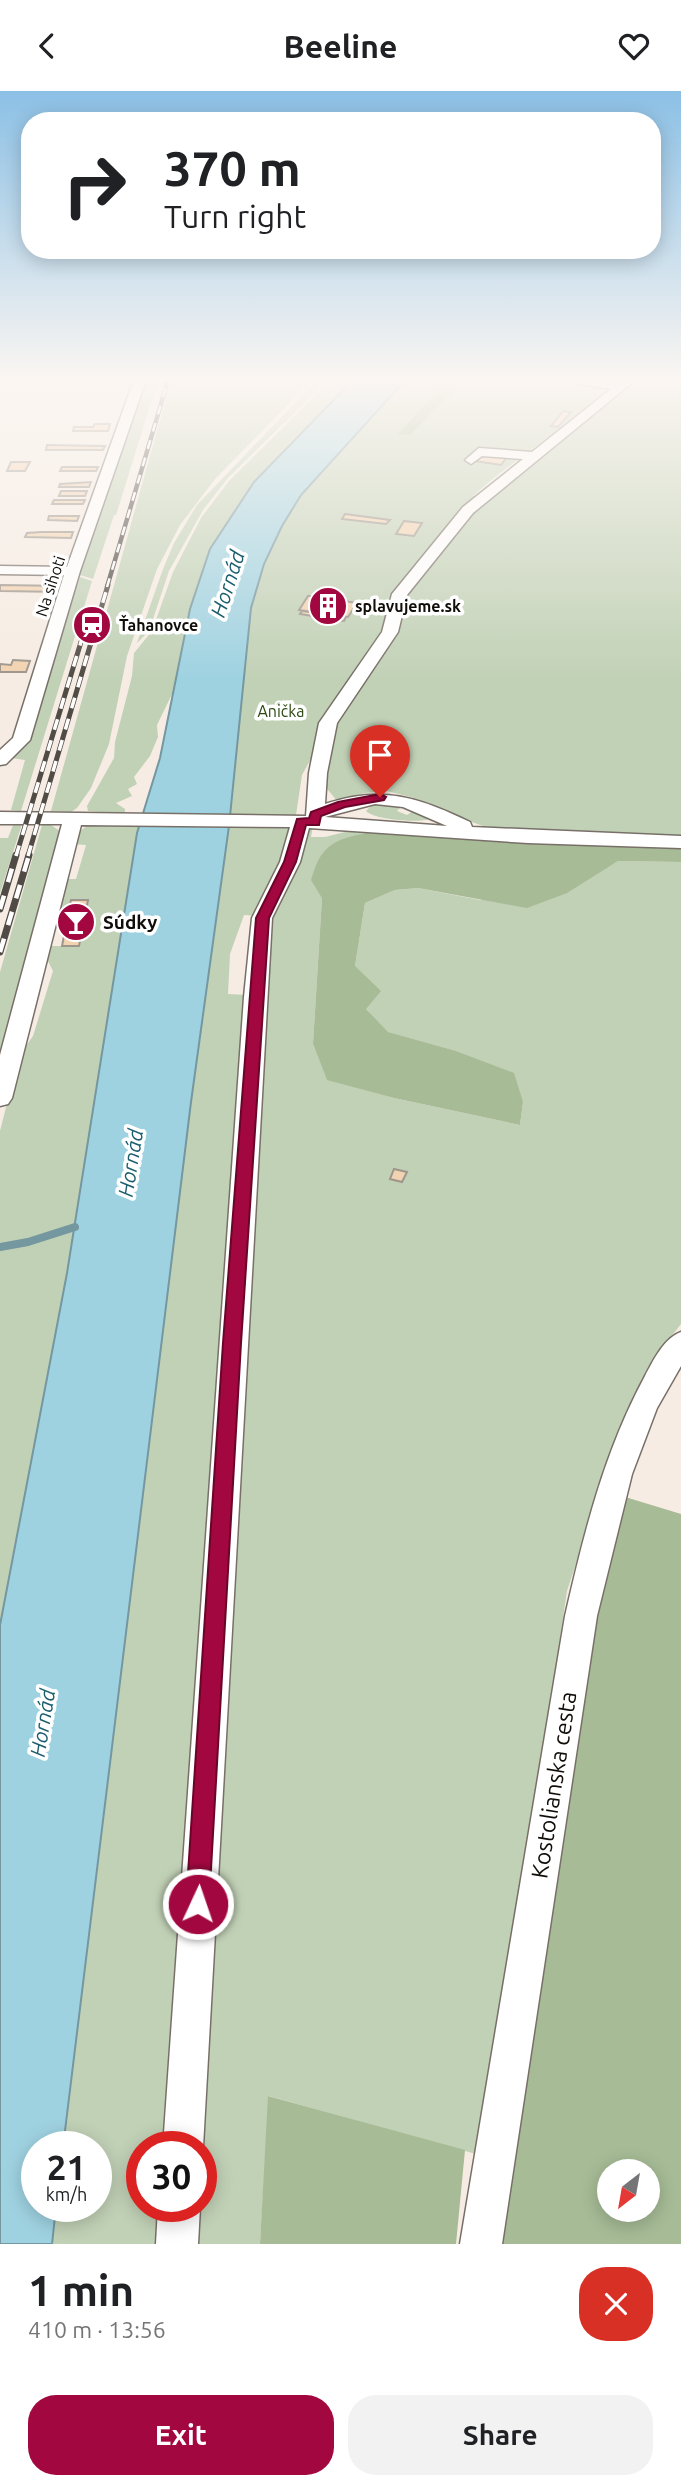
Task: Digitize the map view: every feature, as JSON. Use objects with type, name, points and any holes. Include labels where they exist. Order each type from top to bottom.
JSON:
[{"type":"street","name":"Na sihoti","points":[[0,760],[21,740],[73,571],[106,477]]},
{"type":"street","points":[[184,2131],[262,918],[290,862],[318,773],[328,723],[390,632],[400,594],[468,510],[507,477]]},
{"type":"street","points":[[0,570],[73,571]]},
{"type":"street","points":[[304,820],[365,798],[398,799],[417,804],[478,833]]},
{"type":"street","points":[[0,818],[304,820],[542,838],[681,842]]},
{"type":"street","points":[[0,1098],[73,818]]},
{"type":"street","name":"Kostolianska cesta","points":[[481,2244],[579,1630],[593,1562],[633,1431],[652,1390],[681,1343]]},
{"type":"street","points":[[177,2244],[178,2222]]},
{"type":"green space","points":[[112,477],[128,477],[93,579],[80,575]]},
{"type":"green space","points":[[144,477],[216,477],[180,525],[157,569],[127,656],[109,744],[91,788],[71,812],[51,811]]},
{"type":"green space","points":[[223,477],[229,477],[203,510],[169,571],[149,631],[137,643],[174,543],[197,505]]},
{"type":"green space","points":[[233,477],[258,477],[210,549],[190,609],[174,690],[157,725],[158,737],[150,756],[134,777],[137,784],[128,789],[132,796],[116,803],[125,809],[125,814],[88,811],[87,806],[114,758],[115,742],[132,676],[134,653],[152,631],[173,572],[201,518]]},
{"type":"green space","name":"Anička","points":[[317,477],[496,477],[473,496],[476,497],[449,524],[389,598],[383,625],[386,627],[322,717],[313,755],[302,775],[296,815],[230,815],[251,608],[264,564],[301,495]]},
{"type":"green space","points":[[515,477],[681,477],[681,837],[492,829],[414,798],[387,791],[365,793],[337,801],[324,785],[333,729],[348,699],[397,636],[406,595],[477,508]]},
{"type":"green space","points":[[80,577],[92,581],[21,811],[11,810],[25,760],[10,758],[27,742]]},
{"type":"green space","points":[[373,804],[401,807],[397,811],[407,815],[413,811],[430,819],[406,821],[378,817],[366,811]]},
{"type":"green space","points":[[22,824],[0,893],[0,838],[8,838],[13,825]]},
{"type":"green space","points":[[89,824],[140,824],[67,1273],[0,1625],[0,1131],[19,1056],[33,1036],[53,971],[47,959],[50,946],[79,946],[88,900],[71,900],[68,917],[61,909],[59,895],[62,879],[76,879],[86,845],[72,844],[79,832]]},
{"type":"green space","points":[[42,825],[51,825],[61,832],[0,1071],[0,972]]},
{"type":"green space","points":[[229,826],[290,826],[294,831],[259,916],[244,915],[230,954],[228,994],[247,995],[170,2131],[126,2131],[126,2222],[164,2222],[163,2244],[52,2244],[54,2222],[112,2222],[112,2131],[65,2131],[191,1102]]},
{"type":"green space","points":[[313,826],[311,837],[325,837],[357,829],[392,830],[322,898],[313,1044],[327,1079],[394,1098],[520,1125],[523,1102],[453,1050],[387,1032],[366,1009],[355,966],[365,903],[395,890],[418,888],[480,900],[593,875],[618,861],[681,862],[681,1324],[659,1352],[626,1412],[567,1591],[483,2156],[269,2096],[260,2244],[191,2244],[192,2222],[217,2222],[217,2131],[197,2131],[268,919],[305,832]]},
{"type":"green space","points":[[392,830],[681,847],[681,862],[618,861],[567,893],[527,908],[418,888],[395,890],[365,903],[355,966],[381,991],[366,1009],[388,1032],[453,1050],[514,1073],[523,1102],[520,1125],[394,1098],[327,1080],[313,1044],[322,898],[311,880],[321,856],[337,842],[355,835]]},
{"type":"green space","points":[[612,1493],[681,1514],[681,2244],[481,2244]]},
{"type":"green space","points":[[268,2096],[465,2150],[456,2244],[260,2244]]},
{"type":"water","name":"Hornád","points":[[258,477],[317,477],[301,495],[282,526],[264,564],[251,608],[229,826],[191,1102],[65,2131],[21,2131],[21,2222],[54,2222],[52,2244],[0,2244],[0,1625],[67,1273],[137,833],[160,758],[190,609],[210,549]]},
{"type":"building","points":[[91,482],[89,487],[59,487],[60,484]]},
{"type":"building","points":[[61,491],[87,491],[85,496],[59,496]]},
{"type":"building","points":[[54,500],[85,500],[83,504],[52,504]]},
{"type":"building","points":[[345,514],[390,520],[386,524],[342,519]]},
{"type":"building","points":[[49,516],[79,516],[77,521],[48,520]]},
{"type":"building","points":[[404,521],[422,523],[414,536],[396,534]]},
{"type":"building","points":[[73,532],[71,538],[25,537],[27,533]]},
{"type":"building","points":[[0,585],[65,586],[63,592],[0,591]]},
{"type":"building","name":"splavujeme.sk","points":[[308,596],[357,603],[348,617],[299,610]]},
{"type":"building","points":[[302,611],[346,617],[344,621],[300,614]]},
{"type":"building","points":[[13,660],[30,661],[26,672],[0,672],[0,664],[11,665]]},
{"type":"building","points":[[71,900],[88,900],[79,946],[62,946]]},
{"type":"building","points":[[394,1169],[407,1172],[402,1182],[390,1179]]},
{"type":"waterway","points":[[0,1247],[28,1242],[75,1227]]},
{"type":"railway","points":[[107,587],[139,477]]},
{"type":"railway","points":[[28,856],[108,585]]},
{"type":"railway","points":[[16,856],[84,632]]},
{"type":"railway","points":[[0,909],[16,855]]},
{"type":"railway","points":[[0,952],[29,855]]},
{"type":"place","name":"splavujeme.sk","points":[[328,606]]},
{"type":"place","name":"Ťahanovce","points":[[92,625]]},
{"type":"place","name":"Súdky","points":[[76,922]]},
{"type":"route","points":[[198,1904],[232,1343],[262,918],[290,862],[301,822],[315,822],[315,814],[342,804],[380,797]]}]
